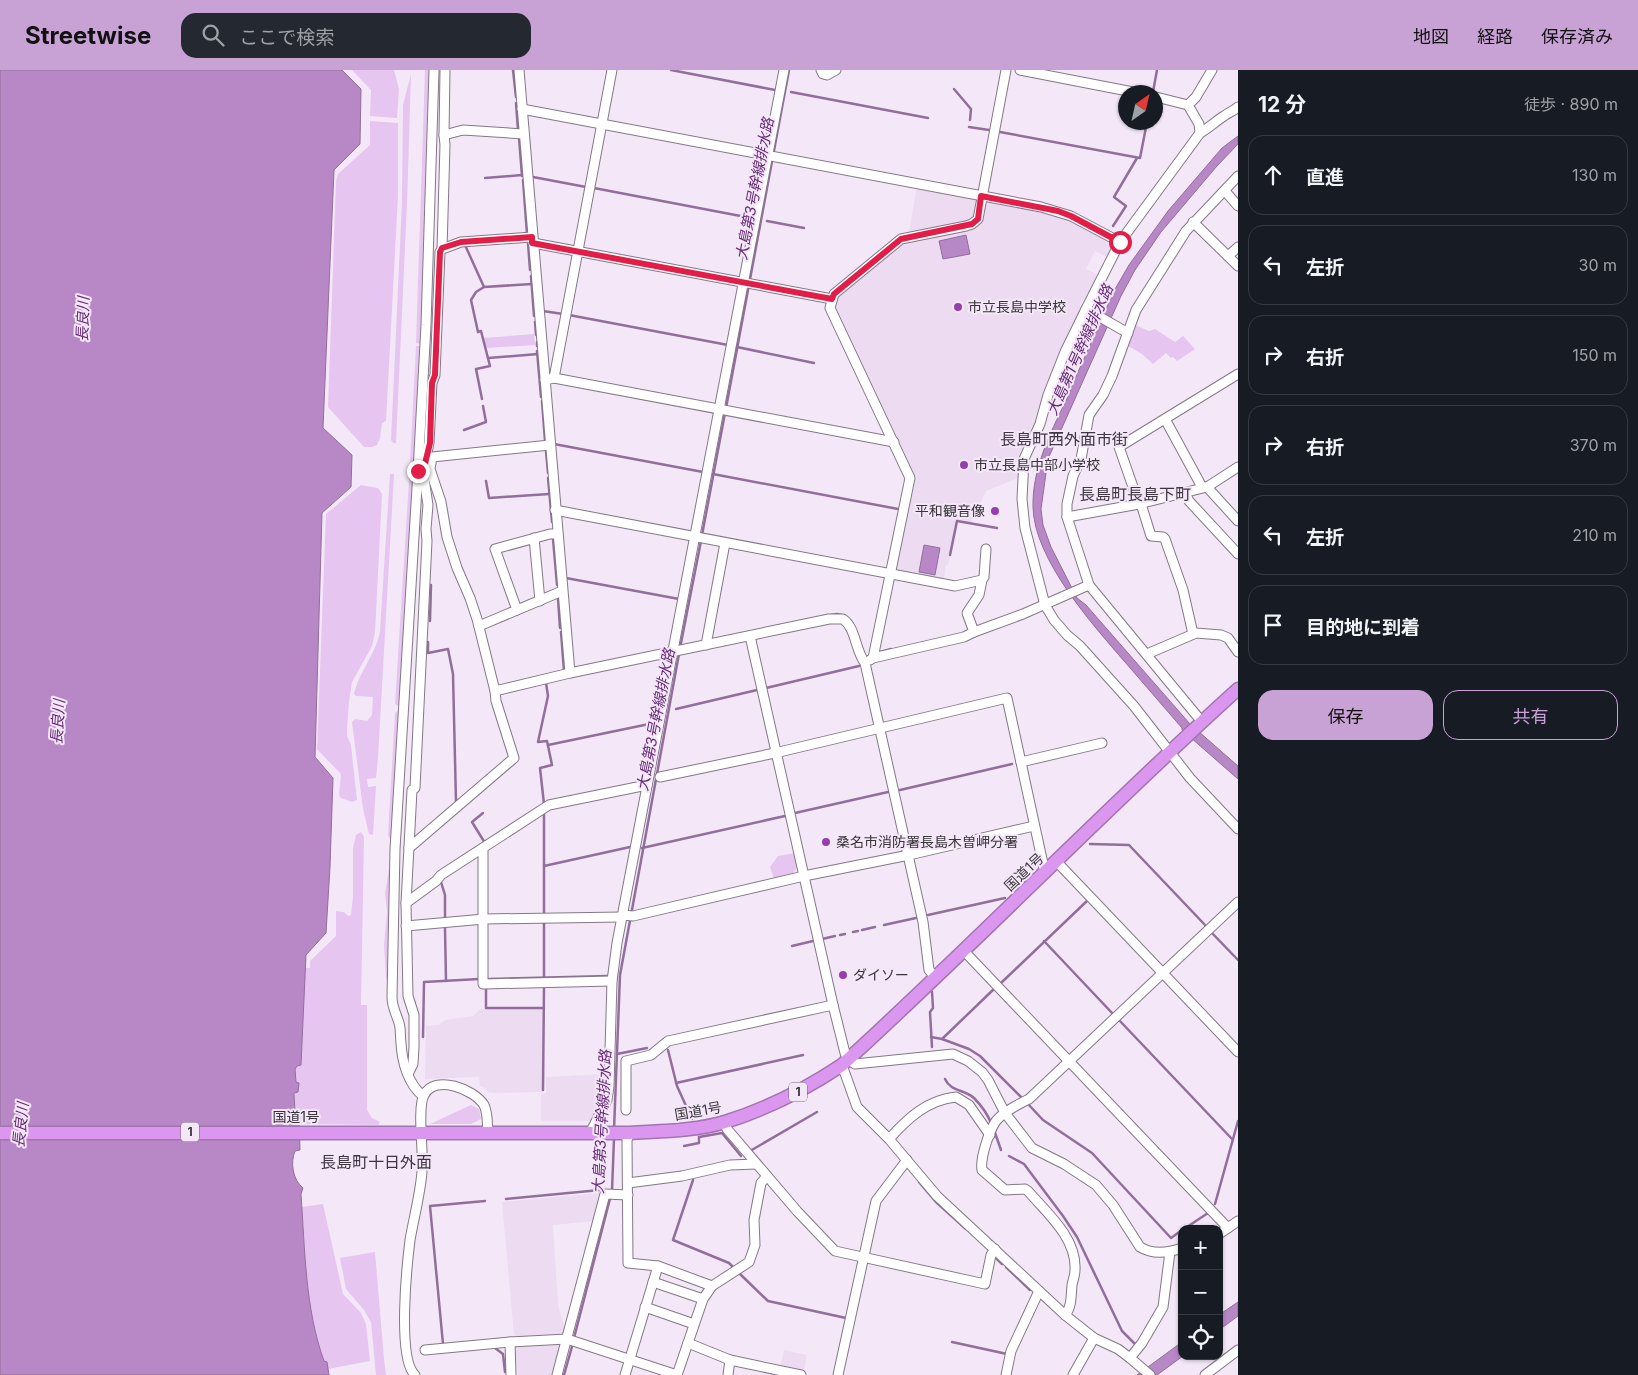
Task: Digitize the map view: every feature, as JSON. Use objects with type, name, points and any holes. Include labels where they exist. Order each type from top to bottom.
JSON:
[{"type":"highway","name":"国道1号","points":[[0,1133],[627,1133],[675,1131],[724,1122],[784,1099],[817,1082],[845,1062],[1057,862],[1169,753],[1238,690]]},
{"type":"street","points":[[423,1096],[414,1087],[408,1074],[401,1046],[400,1024],[392,1005],[392,941],[395,849],[421,472],[434,70]]},
{"type":"street","points":[[408,1074],[413,1064],[414,1015],[408,996],[406,903],[412,790],[415,788],[428,541],[426,529],[428,505],[421,472],[430,434],[432,383],[435,375],[440,252],[442,248],[445,70]]},
{"type":"street","points":[[519,70],[532,240],[549,379],[550,445],[570,673]]},
{"type":"street","points":[[549,379],[578,251],[612,70]]},
{"type":"street","points":[[595,1133],[607,1100],[609,1086],[612,981],[626,916],[647,785],[677,651],[724,410],[771,156],[784,70]]},
{"type":"street","points":[[821,70],[826,76],[836,70]]},
{"type":"street","points":[[935,977],[929,970],[924,922],[879,727],[869,660],[910,478],[830,308],[834,294],[901,239],[972,224],[978,219],[1006,70]]},
{"type":"street","points":[[1020,70],[1118,89]]},
{"type":"street","points":[[1188,106],[1196,97],[1212,70]]},
{"type":"street","points":[[1163,99],[1188,106],[1199,124],[1200,133]]},
{"type":"street","points":[[1238,107],[1200,133],[1120,242],[1065,352],[1048,395],[1040,424],[1024,459],[1022,499],[1024,519],[1045,605],[1054,620],[1080,646],[1144,719],[1190,778],[1238,829]]},
{"type":"street","points":[[522,109],[1058,211],[1120,242]]},
{"type":"street","points":[[444,135],[463,130],[524,134]]},
{"type":"street","points":[[1201,723],[1147,654],[1086,586],[1067,518],[1068,495],[1073,476],[1081,459],[1089,415],[1106,390],[1142,298],[1186,231],[1238,176]]},
{"type":"street","points":[[1225,191],[1238,206]]},
{"type":"street","points":[[1194,222],[1238,266]]},
{"type":"street","points":[[442,248],[461,242],[532,240],[578,251],[832,299]]},
{"type":"street","points":[[1228,256],[1238,247]]},
{"type":"street","points":[[1086,309],[1128,333]]},
{"type":"street","points":[[1193,634],[1183,590],[1165,539],[1163,537],[1151,536],[1119,446],[1238,374]]},
{"type":"street","points":[[549,379],[894,442]]},
{"type":"street","points":[[1165,419],[1204,487],[1238,521]]},
{"type":"street","points":[[409,848],[514,758],[496,701],[479,626],[450,548],[441,502],[430,469],[433,442],[430,434]]},
{"type":"street","points":[[432,456],[550,445]]},
{"type":"street","points":[[1067,518],[1185,493],[1204,487],[1238,467]]},
{"type":"street","points":[[421,472],[435,500],[441,502]]},
{"type":"street","points":[[1185,493],[1189,500],[1238,554]]},
{"type":"street","points":[[555,510],[954,586],[982,580]]},
{"type":"street","points":[[516,610],[495,549],[550,534],[557,534]]},
{"type":"street","points":[[534,538],[540,600]]},
{"type":"street","points":[[706,645],[725,543]]},
{"type":"street","points":[[974,632],[967,613],[979,595],[984,577],[986,549]]},
{"type":"street","points":[[495,691],[570,673],[838,618],[846,622],[850,627],[860,656],[869,660],[964,638],[974,632],[1045,605],[1086,586]]},
{"type":"street","points":[[479,626],[562,591]]},
{"type":"street","points":[[1147,654],[1196,633],[1221,635],[1228,638],[1238,652]]},
{"type":"street","points":[[750,636],[845,1053],[845,1062],[857,1107],[889,1139],[937,1196],[1065,1315],[1094,1338],[1118,1349],[1150,1375]]},
{"type":"street","points":[[660,777],[1007,698],[1045,873]]},
{"type":"street","points":[[1021,762],[1102,743]]},
{"type":"street","points":[[406,903],[436,881],[441,875],[549,805],[647,785]]},
{"type":"street","points":[[406,926],[484,919],[626,916],[1034,826]]},
{"type":"street","points":[[483,848],[483,984],[612,981]]},
{"type":"street","points":[[1057,862],[1238,1052]]},
{"type":"street","points":[[1065,1315],[1070,1304],[1075,1272],[1073,1251],[1062,1230],[1028,1191],[1025,1189],[1005,1190],[982,1170],[982,1159],[990,1135],[996,1121],[1005,1113],[1030,1099],[1238,902]]},
{"type":"street","points":[[963,950],[1228,1228]]},
{"type":"street","points":[[626,1110],[626,1061],[652,1055],[668,1041],[833,1005]]},
{"type":"street","points":[[845,1062],[855,1064],[946,1055],[959,1056],[982,1072],[995,1092],[1005,1113],[1032,1148],[1064,1164],[1096,1185],[1113,1205],[1140,1247],[1157,1252],[1170,1252],[1178,1249]]},
{"type":"street","points":[[422,1153],[422,1101],[423,1096],[431,1088],[442,1085],[459,1088],[472,1094],[485,1107],[488,1132]]},
{"type":"street","points":[[889,1139],[903,1123],[925,1106],[956,1097],[969,1105],[990,1135]]},
{"type":"street","points":[[724,1122],[727,1129],[756,1164],[831,1248],[840,1253],[985,1284],[994,1249]]},
{"type":"street","points":[[627,1133],[628,1263],[658,1266],[712,1286]]},
{"type":"street","points":[[838,1375],[876,1202],[907,1160]]},
{"type":"street","points":[[628,1183],[682,1176],[730,1165],[756,1164]]},
{"type":"street","points":[[414,1375],[411,1372],[406,1356],[405,1313],[410,1239],[418,1205],[422,1172]]},
{"type":"street","points":[[425,1350],[510,1342],[571,1340],[678,1375],[703,1299],[712,1286],[749,1262],[754,1245],[754,1220],[761,1182],[767,1176]]},
{"type":"street","points":[[557,1375],[571,1340],[604,1194],[628,1195]]},
{"type":"street","points":[[1223,1231],[1238,1221]]},
{"type":"street","points":[[1130,1358],[1142,1343],[1163,1307],[1170,1252]]},
{"type":"street","points":[[625,1375],[658,1266]]},
{"type":"street","points":[[653,1282],[703,1299]]},
{"type":"street","points":[[1006,1375],[1011,1351],[1040,1291]]},
{"type":"street","points":[[645,1307],[694,1324]]},
{"type":"street","points":[[1073,1375],[1094,1338]]},
{"type":"street","points":[[510,1342],[511,1375]]},
{"type":"street","points":[[688,1343],[730,1360],[801,1375]]},
{"type":"street","points":[[1205,1375],[1236,1354]]},
{"type":"street","points":[[728,1375],[730,1360]]},
{"type":"shaded area","points":[[352,70],[394,70],[399,89],[397,118],[370,116],[371,90]]},
{"type":"shaded area","points":[[425,70],[430,70],[421,344],[416,343]]},
{"type":"shaded area","points":[[411,74],[396,443],[393,443],[391,440],[402,201],[403,105]]},
{"type":"shaded area","points":[[370,121],[398,123],[398,196],[386,421],[382,423],[377,445],[364,447],[328,407],[336,181],[338,174],[370,145]]},
{"type":"shaded area","name":"市立長島中学校","points":[[917,186],[1061,215],[1111,242],[1114,251],[1110,259],[1095,251],[1086,269],[1099,276],[1080,305],[1082,310],[1062,349],[1043,397],[1044,402],[1021,452],[1018,478],[986,491],[971,523],[956,520],[948,565],[946,565],[944,578],[940,581],[899,572],[896,568],[911,490],[915,483],[914,478],[835,309],[838,296],[898,246],[907,244]]},
{"type":"shaded area","points":[[1135,325],[1149,331],[1155,329],[1175,342],[1183,336],[1195,349],[1177,361],[1166,353],[1153,364],[1142,354],[1128,346]]},
{"type":"shaded area","points":[[534,334],[535,345],[486,348],[483,338]]},
{"type":"shaded area","points":[[416,346],[421,346],[414,463],[410,462]]},
{"type":"shaded area","points":[[410,465],[415,466],[400,707],[395,704]]},
{"type":"shaded area","points":[[390,474],[394,474],[378,758],[376,778],[367,779],[368,787],[376,786],[373,835],[369,834],[363,809],[352,722],[355,719],[367,721],[372,715],[373,697],[356,696],[354,694],[380,631]]},
{"type":"shaded area","points":[[361,485],[378,488],[382,494],[375,632],[372,646],[352,682],[349,701],[347,736],[351,745],[357,800],[352,802],[341,798],[339,795],[341,774],[317,749],[326,514]]},
{"type":"shaded area","points":[[399,710],[393,839],[390,839],[388,835],[395,713]]},
{"type":"shaded area","points":[[361,832],[364,837],[361,1005],[367,1005],[367,1110],[372,1118],[380,1122],[378,1125],[299,1124],[299,1114],[295,1112],[295,1067],[301,1065],[305,968],[310,968],[310,961],[336,936],[336,911],[344,912],[348,916],[351,915],[353,848],[356,835]]},
{"type":"shaded area","points":[[795,853],[798,866],[792,875],[774,879],[770,867],[778,856]]},
{"type":"shaded area","points":[[390,863],[388,979],[386,979],[384,945],[387,911],[385,893]]},
{"type":"shaded area","points":[[480,1009],[542,1009],[542,1092],[487,1092],[487,1089],[480,1086],[479,1077],[425,1079],[426,1026],[439,1025],[445,1020],[473,1016]]},
{"type":"shaded area","points":[[606,1074],[605,1098],[591,1121],[541,1121],[541,1094],[546,1093],[546,1077]]},
{"type":"shaded area","points":[[471,1105],[479,1109],[481,1119],[471,1124],[430,1124]]},
{"type":"shaded area","points":[[601,1193],[595,1221],[553,1225],[558,1305],[566,1333],[519,1339],[514,1334],[502,1202]]},
{"type":"shaded area","points":[[323,1204],[343,1294],[361,1313],[366,1324],[370,1361],[328,1369],[318,1342],[310,1304],[302,1207]]},
{"type":"shaded area","points":[[375,1252],[386,1375],[376,1375],[371,1322],[364,1310],[346,1289],[340,1258]]},
{"type":"shaded area","points":[[561,1342],[562,1345],[554,1375],[518,1375],[515,1348],[517,1346]]},
{"type":"shaded area","points":[[784,1350],[807,1355],[804,1372],[780,1367]]},
{"type":"water","name":"長良川","points":[[0,70],[342,70],[361,89],[360,144],[334,170],[323,428],[352,455],[351,487],[322,513],[315,757],[333,778],[330,867],[326,933],[306,955],[301,1065],[295,1069],[296,1082],[299,1083],[298,1092],[294,1093],[295,1112],[299,1114],[300,1150],[295,1151],[293,1166],[297,1181],[303,1188],[301,1194],[309,1300],[318,1341],[324,1361],[327,1362],[329,1375],[0,1375]]},
{"type":"water","points":[[1238,136],[1238,144],[1161,232],[1135,270],[1121,296],[1048,459],[1041,509],[1043,525],[1051,547],[1077,598],[1086,605],[1190,724],[1238,766],[1238,779],[1182,730],[1082,610],[1067,590],[1043,548],[1036,527],[1033,507],[1036,477],[1045,448],[1114,291],[1129,265],[1168,211],[1222,148]]},
{"type":"water","points":[[966,235],[970,254],[943,259],[939,241]]},
{"type":"water","points":[[924,545],[940,548],[935,575],[919,572]]},
{"type":"water","points":[[1238,1302],[1238,1316],[1223,1327],[1223,1312]]},
{"type":"water","points":[[1178,1345],[1178,1360],[1157,1375],[1137,1375]]},
{"type":"waterway","points":[[513,70],[516,97]]},
{"type":"waterway","points":[[671,70],[775,90]]},
{"type":"waterway","name":"大島第3号幹線排水路","points":[[726,408],[789,70]]},
{"type":"waterway","points":[[1154,85],[1157,70]]},
{"type":"waterway","points":[[954,89],[971,109],[970,120]]},
{"type":"waterway","points":[[791,92],[928,118]]},
{"type":"waterway","points":[[516,103],[518,130]]},
{"type":"waterway","points":[[969,127],[989,130]]},
{"type":"waterway","points":[[1000,132],[1140,158],[1145,130]]},
{"type":"waterway","points":[[519,138],[522,176]]},
{"type":"waterway","points":[[1113,226],[1126,206],[1114,197],[1137,158]]},
{"type":"waterway","points":[[485,178],[522,175]]},
{"type":"waterway","points":[[533,177],[586,187]]},
{"type":"waterway","points":[[523,180],[527,234]]},
{"type":"waterway","points":[[594,188],[751,218]]},
{"type":"waterway","points":[[767,221],[804,228]]},
{"type":"waterway","points":[[528,243],[530,270]]},
{"type":"waterway","points":[[465,245],[484,287],[532,284]]},
{"type":"waterway","points":[[531,276],[534,316]]},
{"type":"waterway","points":[[482,399],[476,369],[490,366],[481,331],[478,332],[471,300],[476,292],[484,287]]},
{"type":"waterway","points":[[543,311],[563,314]]},
{"type":"waterway","points":[[569,315],[728,345]]},
{"type":"waterway","points":[[535,322],[536,335]]},
{"type":"waterway","points":[[737,347],[814,363]]},
{"type":"waterway","points":[[537,351],[541,397]]},
{"type":"waterway","points":[[488,358],[538,354]]},
{"type":"waterway","points":[[542,401],[545,441]]},
{"type":"waterway","points":[[464,430],[486,422],[483,406]]},
{"type":"waterway","name":"大島第3号幹線排水路","points":[[702,535],[725,413]]},
{"type":"waterway","points":[[554,444],[703,472]]},
{"type":"waterway","points":[[546,451],[548,473]]},
{"type":"waterway","points":[[713,474],[898,509]]},
{"type":"waterway","points":[[548,478],[552,522]]},
{"type":"waterway","points":[[486,481],[489,498],[549,494]]},
{"type":"waterway","points":[[950,555],[957,521],[997,528]]},
{"type":"waterway","points":[[553,539],[557,585]]},
{"type":"waterway","name":"大島第3号幹線排水路","points":[[680,648],[701,541]]},
{"type":"waterway","points":[[566,578],[679,599]]},
{"type":"waterway","points":[[430,621],[431,585]]},
{"type":"waterway","points":[[558,599],[560,628]]},
{"type":"waterway","points":[[831,615],[845,616]]},
{"type":"waterway","points":[[561,632],[564,671]]},
{"type":"waterway","points":[[428,642],[428,653],[448,649],[453,674],[456,802]]},
{"type":"waterway","points":[[880,652],[891,649]]},
{"type":"waterway","name":"大島第3号幹線排水路","points":[[614,1130],[620,975],[679,654]]},
{"type":"waterway","points":[[766,688],[859,666]]},
{"type":"waterway","points":[[543,805],[540,768],[552,765],[547,741],[538,742],[548,696],[546,683]]},
{"type":"waterway","points":[[676,709],[757,690]]},
{"type":"waterway","points":[[548,745],[654,723]]},
{"type":"waterway","points":[[900,790],[1012,764]]},
{"type":"waterway","points":[[795,813],[888,792]]},
{"type":"waterway","points":[[544,812],[544,866],[630,847]]},
{"type":"waterway","points":[[483,813],[472,822],[485,843]]},
{"type":"waterway","points":[[642,848],[785,816]]},
{"type":"waterway","points":[[1090,844],[1129,845],[1206,926]]},
{"type":"waterway","points":[[544,866],[544,913]]},
{"type":"waterway","points":[[441,882],[445,895],[445,918]]},
{"type":"waterway","points":[[928,915],[1005,898]]},
{"type":"waterway","points":[[1001,983],[1088,900]]},
{"type":"waterway","points":[[884,925],[916,918]]},
{"type":"waterway","points":[[544,922],[544,978]]},
{"type":"waterway","points":[[862,930],[875,927]]},
{"type":"waterway","points":[[445,928],[446,981]]},
{"type":"waterway","points":[[853,932],[858,931]]},
{"type":"waterway","points":[[1211,932],[1238,960]]},
{"type":"waterway","points":[[840,935],[845,934]]},
{"type":"waterway","points":[[822,939],[835,936]]},
{"type":"waterway","points":[[792,946],[813,941]]},
{"type":"waterway","points":[[1044,941],[1113,1014]]},
{"type":"waterway","points":[[489,979],[608,976]]},
{"type":"waterway","points":[[423,1037],[424,982],[479,979]]},
{"type":"waterway","points":[[543,1090],[544,986]]},
{"type":"waterway","points":[[486,988],[486,1008],[544,1008]]},
{"type":"waterway","points":[[942,1039],[994,989]]},
{"type":"waterway","points":[[932,992],[933,1008],[930,1012],[932,1047]]},
{"type":"waterway","points":[[1119,1020],[1232,1139]]},
{"type":"waterway","points":[[931,1037],[969,1049],[980,1056],[1023,1099]]},
{"type":"waterway","points":[[617,1054],[647,1048]]},
{"type":"waterway","points":[[668,1050],[677,1086],[692,1119]]},
{"type":"waterway","points":[[676,1083],[803,1055]]},
{"type":"waterway","points":[[945,1079],[954,1088],[974,1098],[984,1110],[992,1125]]},
{"type":"waterway","points":[[1028,1104],[1043,1120],[1092,1153],[1171,1238],[1178,1233]]},
{"type":"waterway","points":[[750,1151],[817,1112]]},
{"type":"waterway","points":[[1215,1204],[1238,1121]]},
{"type":"waterway","points":[[994,1130],[1001,1150]]},
{"type":"waterway","points":[[699,1137],[722,1133],[741,1156]]},
{"type":"waterway","points":[[684,1146],[699,1143],[699,1137]]},
{"type":"waterway","name":"大島第3号幹線排水路","points":[[574,1338],[612,1191],[614,1138]]},
{"type":"waterway","points":[[1009,1156],[1024,1164],[1063,1216],[1077,1237],[1122,1331],[1136,1345]]},
{"type":"waterway","points":[[693,1180],[673,1240],[729,1263],[733,1267]]},
{"type":"waterway","points":[[919,1182],[936,1202],[966,1229]]},
{"type":"waterway","points":[[506,1199],[600,1190]]},
{"type":"waterway","points":[[443,1344],[430,1206],[485,1201]]},
{"type":"waterway","points":[[1190,1225],[1208,1213]]},
{"type":"waterway","points":[[994,1256],[1002,1264]]},
{"type":"waterway","points":[[1006,1267],[1030,1290]]},
{"type":"waterway","points":[[740,1274],[768,1301],[846,1318]]},
{"type":"waterway","points":[[952,1342],[1007,1354]]},
{"type":"waterway","name":"大島第3号幹線排水路","points":[[564,1375],[573,1343]]},
{"type":"waterway","points":[[495,1348],[503,1354],[505,1372]]},
{"type":"tunnel","points":[[422,1153],[422,1172]]},
{"type":"place","name":"市立長島中学校","points":[[958,307]]},
{"type":"place","name":"市立長島中部小学校","points":[[964,465]]},
{"type":"place","name":"平和観音像","points":[[995,511]]},
{"type":"place","name":"桑名市消防署長島木曽岬分署","points":[[826,842]]},
{"type":"place","name":"ダイソー","points":[[843,975]]},
{"type":"district","name":"長島町西外面市街","points":[[1064,439]]},
{"type":"district","name":"長島町長島下町","points":[[1135,494]]},
{"type":"district","name":"長島町十日外面","points":[[376,1162]]},
{"type":"route","points":[[418,471],[423,472],[430,443],[440,252],[442,248],[461,242],[532,237],[532,243],[832,299],[834,294],[901,239],[972,224],[978,219],[981,196],[1058,211],[1092,226],[1120,242]]},
{"type":"water label","name":"大島第1号幹線排水路","points":[[1080,350]]}]
